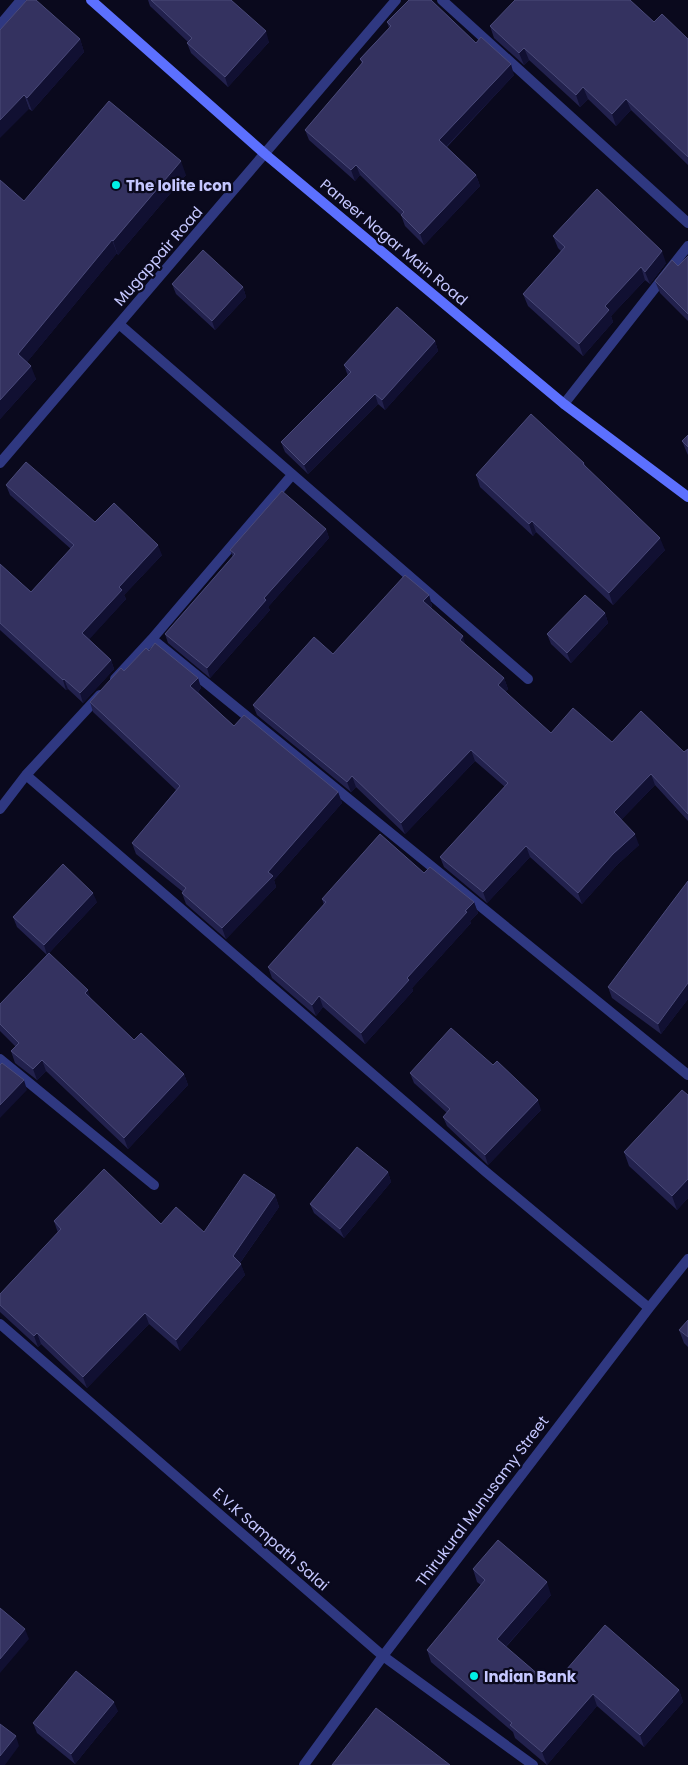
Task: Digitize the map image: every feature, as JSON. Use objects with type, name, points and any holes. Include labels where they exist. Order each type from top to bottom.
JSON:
[{"type":"street","points":[[0,25],[21,0]]},
{"type":"street","name":"Paneer Nagar Main Road","points":[[90,0],[265,154],[564,404],[688,497]]},
{"type":"street","name":"Mugappair Road","points":[[0,463],[396,0]]},
{"type":"street","points":[[442,0],[688,223]]},
{"type":"street","points":[[564,404],[688,246]]},
{"type":"street","points":[[119,324],[528,680]]},
{"type":"street","points":[[0,809],[26,776],[152,639],[292,475]]},
{"type":"street","points":[[152,639],[688,1075]]},
{"type":"street","points":[[26,776],[486,1172],[649,1308]]},
{"type":"street","points":[[0,1059],[154,1185]]},
{"type":"street","name":"Thirukural Munusamy Street","points":[[304,1765],[383,1656],[688,1259]]},
{"type":"street","name":"E.V.K Sampath Salai","points":[[0,1324],[383,1656],[533,1765]]},
{"type":"building","points":[[27,0],[36,0],[80,39],[27,98],[24,95],[0,120],[0,30]]},
{"type":"building","points":[[151,0],[231,0],[266,31],[225,77],[187,43],[192,38]]},
{"type":"building","points":[[409,0],[431,0],[476,43],[481,37],[511,64],[439,140],[476,175],[420,234],[401,215],[404,212],[356,165],[351,170],[305,130],[363,62],[360,59],[391,26],[387,22]]},
{"type":"building","points":[[515,0],[630,0],[654,22],[662,14],[688,39],[688,157],[626,99],[612,114],[583,87],[576,95],[524,48],[519,53],[490,26]]},
{"type":"building","points":[[109,101],[181,161],[112,240],[18,354],[31,366],[0,400],[0,180],[24,201]]},
{"type":"building","points":[[597,189],[662,251],[645,272],[641,267],[605,306],[609,310],[579,344],[523,294],[565,247],[553,236]]},
{"type":"building","points":[[203,250],[243,287],[212,321],[172,284]]},
{"type":"building","points":[[688,256],[688,314],[655,281],[672,260],[678,266]]},
{"type":"building","points":[[397,307],[435,341],[382,400],[375,394],[304,465],[281,442],[351,372],[344,365]]},
{"type":"building","points":[[531,414],[660,538],[609,593],[532,521],[529,524],[476,475]]},
{"type":"building","points":[[688,435],[688,447],[682,441]]},
{"type":"building","points":[[26,462],[95,522],[114,503],[158,545],[119,587],[122,590],[82,633],[111,660],[80,693],[0,623],[0,564],[31,592],[74,545],[6,485]]},
{"type":"building","points":[[282,491],[326,529],[264,598],[266,600],[207,668],[165,634],[235,554],[230,550]]},
{"type":"building","points":[[405,575],[429,595],[423,601],[463,636],[460,640],[504,678],[498,685],[551,733],[573,708],[612,742],[641,711],[684,752],[688,749],[688,814],[651,774],[614,812],[635,834],[613,854],[578,893],[526,846],[483,892],[440,857],[508,783],[471,750],[401,823],[352,776],[347,782],[253,705],[314,637],[333,654]]},
{"type":"building","points":[[585,595],[605,613],[567,653],[547,634]]},
{"type":"building","points":[[155,643],[198,678],[190,686],[234,726],[244,715],[338,792],[268,872],[273,876],[222,928],[182,893],[186,888],[132,843],[180,786],[90,702],[121,668],[124,671],[146,648],[149,651]]},
{"type":"building","points":[[380,834],[424,873],[430,867],[474,902],[407,978],[409,980],[361,1033],[319,996],[312,1005],[268,967],[326,902],[322,899]]},
{"type":"building","points":[[63,864],[93,893],[44,945],[13,917]]},
{"type":"building","points":[[688,881],[688,983],[658,1024],[608,987]]},
{"type":"building","points":[[49,953],[88,990],[85,993],[134,1040],[141,1033],[184,1074],[124,1138],[42,1060],[33,1069],[11,1051],[19,1043],[0,1024],[0,1004]]},
{"type":"building","points":[[451,1028],[493,1065],[497,1061],[538,1100],[485,1155],[443,1117],[450,1109],[410,1073]]},
{"type":"building","points":[[2,1063],[24,1080],[0,1105],[0,1065]]},
{"type":"building","points":[[682,1090],[688,1095],[688,1179],[672,1196],[624,1152]]},
{"type":"building","points":[[357,1147],[388,1172],[340,1229],[310,1204]]},
{"type":"building","points":[[104,1169],[161,1224],[176,1207],[204,1232],[244,1174],[275,1195],[233,1256],[241,1264],[176,1340],[145,1313],[83,1377],[37,1333],[34,1336],[0,1305],[0,1294],[61,1229],[54,1221]]},
{"type":"building","points":[[688,1320],[688,1337],[679,1330]]},
{"type":"building","points":[[498,1540],[547,1582],[497,1639],[547,1682],[555,1673],[560,1677],[605,1625],[679,1690],[640,1735],[593,1694],[542,1752],[510,1725],[512,1723],[427,1650],[485,1580],[473,1569]]},
{"type":"building","points":[[0,1608],[25,1629],[0,1659]]},
{"type":"building","points":[[76,1671],[114,1702],[71,1754],[33,1723]]},
{"type":"building","points":[[376,1708],[450,1765],[332,1765]]},
{"type":"building","points":[[0,1724],[16,1736],[0,1756]]},
{"type":"place","name":"The Iolite Icon","points":[[116,185]]},
{"type":"place","name":"Indian Bank","points":[[474,1676]]}]
